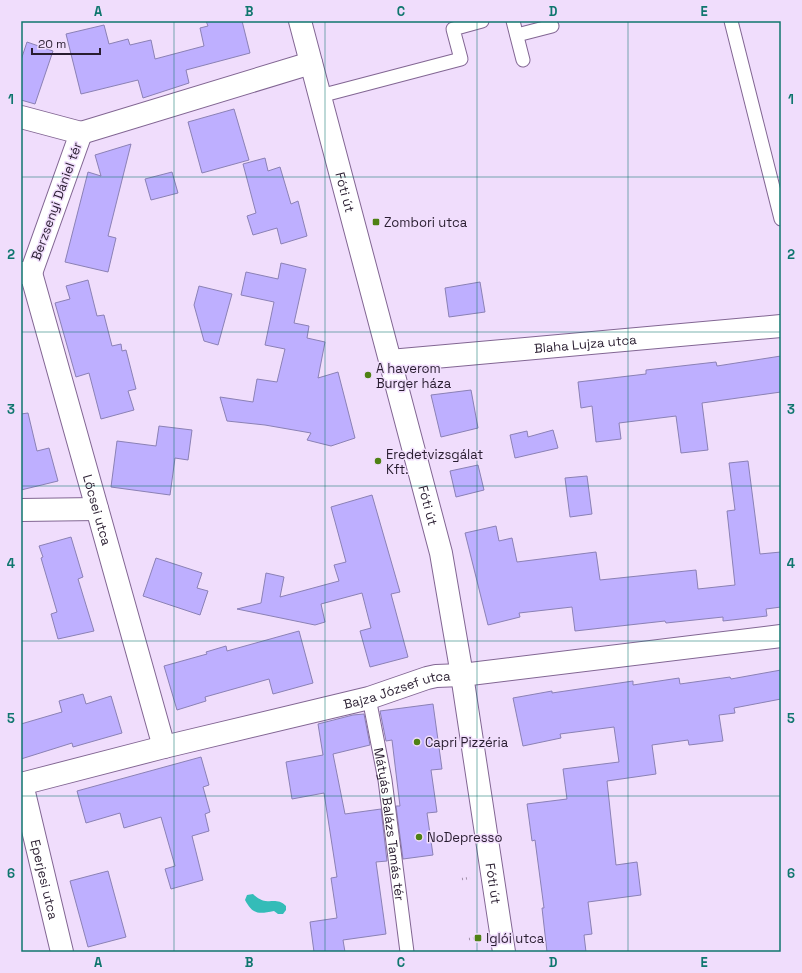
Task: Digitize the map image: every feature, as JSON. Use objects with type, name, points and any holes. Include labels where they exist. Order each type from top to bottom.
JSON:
[{"type":"street","name":"Fóti út","points":[[300,21],[441,552],[462,675],[504,952]]},
{"type":"street","points":[[81,133],[311,63]]},
{"type":"street","name":"Berzsenyi Dániel tér","points":[[21,117],[81,133],[26,273]]},
{"type":"street","name":"Lőcsei utca","points":[[26,273],[97,509],[164,747]]},
{"type":"street","name":"Blaha Lujza utca","points":[[390,361],[781,326]]},
{"type":"street","points":[[21,510],[97,509]]},
{"type":"street","name":"Bajza József utca","points":[[22,784],[164,747],[369,698],[436,676],[462,675],[781,636]]},
{"type":"street","name":"Eperjesi utca","points":[[22,784],[62,952]]},
{"type":"lane","points":[[320,96],[461,59],[453,29],[482,21]]},
{"type":"lane","points":[[513,21],[523,60]]},
{"type":"lane","points":[[731,21],[781,219]]},
{"type":"lane","points":[[517,35],[552,26]]},
{"type":"lane","name":"Mátyás Balázs Tamás tér","points":[[369,698],[385,780],[407,952]]},
{"type":"path","points":[[462,879],[470,878]]},
{"type":"path","points":[[469,939],[478,938]]},
{"type":"shaded area","points":[[253,894],[263,900],[278,901],[286,906],[286,910],[283,914],[278,914],[274,911],[260,913],[254,911],[245,900],[247,895]]},
{"type":"building","points":[[206,21],[242,21],[250,53],[186,70],[189,83],[143,98],[138,80],[81,94],[66,34],[104,25],[109,44],[128,39],[130,45],[151,40],[155,59],[204,46],[200,28],[208,26]]},
{"type":"building","points":[[27,42],[53,51],[35,104],[21,100],[21,60]]},
{"type":"building","points":[[234,109],[249,160],[202,173],[188,122]]},
{"type":"building","points":[[131,144],[108,236],[116,238],[108,272],[65,262],[88,172],[101,176],[95,155]]},
{"type":"building","points":[[265,158],[268,171],[280,167],[291,204],[298,201],[307,236],[281,244],[277,228],[253,235],[247,216],[256,213],[243,164]]},
{"type":"building","points":[[172,172],[178,193],[151,200],[145,179]]},
{"type":"building","points":[[281,263],[306,269],[294,323],[309,326],[307,338],[325,342],[318,378],[338,372],[355,438],[331,446],[307,440],[311,433],[265,425],[227,421],[220,397],[253,402],[257,379],[277,382],[285,349],[265,345],[274,302],[241,295],[246,272],[278,279]]},
{"type":"building","points":[[88,280],[97,316],[104,315],[112,346],[121,344],[122,351],[126,350],[136,389],[128,391],[134,410],[101,419],[89,373],[76,377],[55,303],[70,299],[66,286]]},
{"type":"building","points":[[480,282],[485,312],[449,317],[445,288]]},
{"type":"building","points":[[199,286],[232,294],[218,345],[204,341],[194,305]]},
{"type":"building","points":[[781,356],[781,392],[702,403],[708,450],[681,453],[676,416],[619,423],[621,439],[596,442],[592,406],[581,408],[578,382],[646,374],[646,370],[716,362],[717,366]]},
{"type":"building","points":[[471,390],[478,428],[441,437],[431,395]]},
{"type":"building","points":[[28,413],[37,451],[49,448],[58,481],[21,490],[21,414]]},
{"type":"building","points":[[159,426],[192,430],[188,460],[175,458],[170,495],[111,487],[117,441],[156,446]]},
{"type":"building","points":[[553,430],[558,448],[515,458],[510,435],[527,431],[528,437]]},
{"type":"building","points":[[748,461],[760,554],[781,552],[781,607],[766,609],[767,616],[723,621],[723,617],[666,623],[665,621],[575,631],[572,607],[519,613],[520,617],[488,625],[465,533],[496,526],[499,541],[512,538],[517,562],[596,552],[600,580],[696,570],[698,589],[735,585],[727,511],[735,510],[729,463]]},
{"type":"building","points":[[478,465],[484,490],[456,497],[450,471]]},
{"type":"building","points":[[587,476],[592,514],[570,517],[565,478]]},
{"type":"building","points":[[372,495],[400,592],[391,594],[408,657],[370,667],[360,631],[371,628],[362,593],[321,604],[325,622],[315,625],[237,609],[261,603],[266,573],[284,577],[280,597],[339,581],[334,565],[346,562],[331,507]]},
{"type":"building","points":[[71,537],[83,577],[78,579],[94,631],[58,639],[51,614],[57,612],[41,558],[43,557],[39,546]]},
{"type":"building","points":[[156,558],[202,573],[197,588],[208,591],[200,615],[143,596]]},
{"type":"building","points":[[299,631],[313,683],[273,694],[269,679],[205,697],[206,701],[177,710],[164,666],[207,654],[206,652],[226,646],[227,651]]},
{"type":"building","points":[[781,670],[781,699],[734,708],[735,713],[719,715],[723,741],[689,745],[688,740],[652,745],[656,774],[607,781],[616,865],[637,862],[641,895],[588,902],[592,934],[584,935],[586,952],[547,952],[542,908],[544,908],[535,840],[532,841],[527,804],[567,799],[563,769],[619,762],[614,727],[560,734],[561,738],[523,746],[513,698],[552,691],[552,693],[633,681],[633,685],[679,678],[680,684],[730,677],[731,679]]},
{"type":"building","points":[[83,694],[86,704],[111,696],[122,733],[73,747],[72,743],[21,759],[21,724],[62,712],[59,701]]},
{"type":"building","points":[[433,704],[442,769],[431,770],[437,812],[427,813],[433,855],[403,859],[396,806],[400,806],[392,740],[386,741],[380,711]]},
{"type":"building","points":[[364,714],[370,745],[333,754],[345,814],[381,809],[387,861],[376,862],[386,934],[343,940],[345,952],[314,952],[310,922],[337,918],[331,878],[337,877],[324,793],[292,799],[286,762],[323,755],[318,724],[353,715]]},
{"type":"building","points":[[201,757],[209,785],[203,787],[210,812],[205,814],[209,831],[192,836],[203,880],[171,889],[165,869],[175,866],[161,817],[124,828],[120,813],[86,823],[77,791]]},
{"type":"building","points":[[108,871],[126,937],[88,947],[70,881]]},
{"type":"place","name":"Zombori utca","points":[[376,222]]},
{"type":"place","name":"A haverom Burger háza","points":[[368,375]]},
{"type":"place","name":"Eredetvizsgálat Kft.","points":[[378,461]]},
{"type":"place","name":"Capri Pizzéria","points":[[417,742]]},
{"type":"place","name":"NoDepresso","points":[[419,837]]},
{"type":"place","name":"Iglói utca","points":[[478,938]]}]
